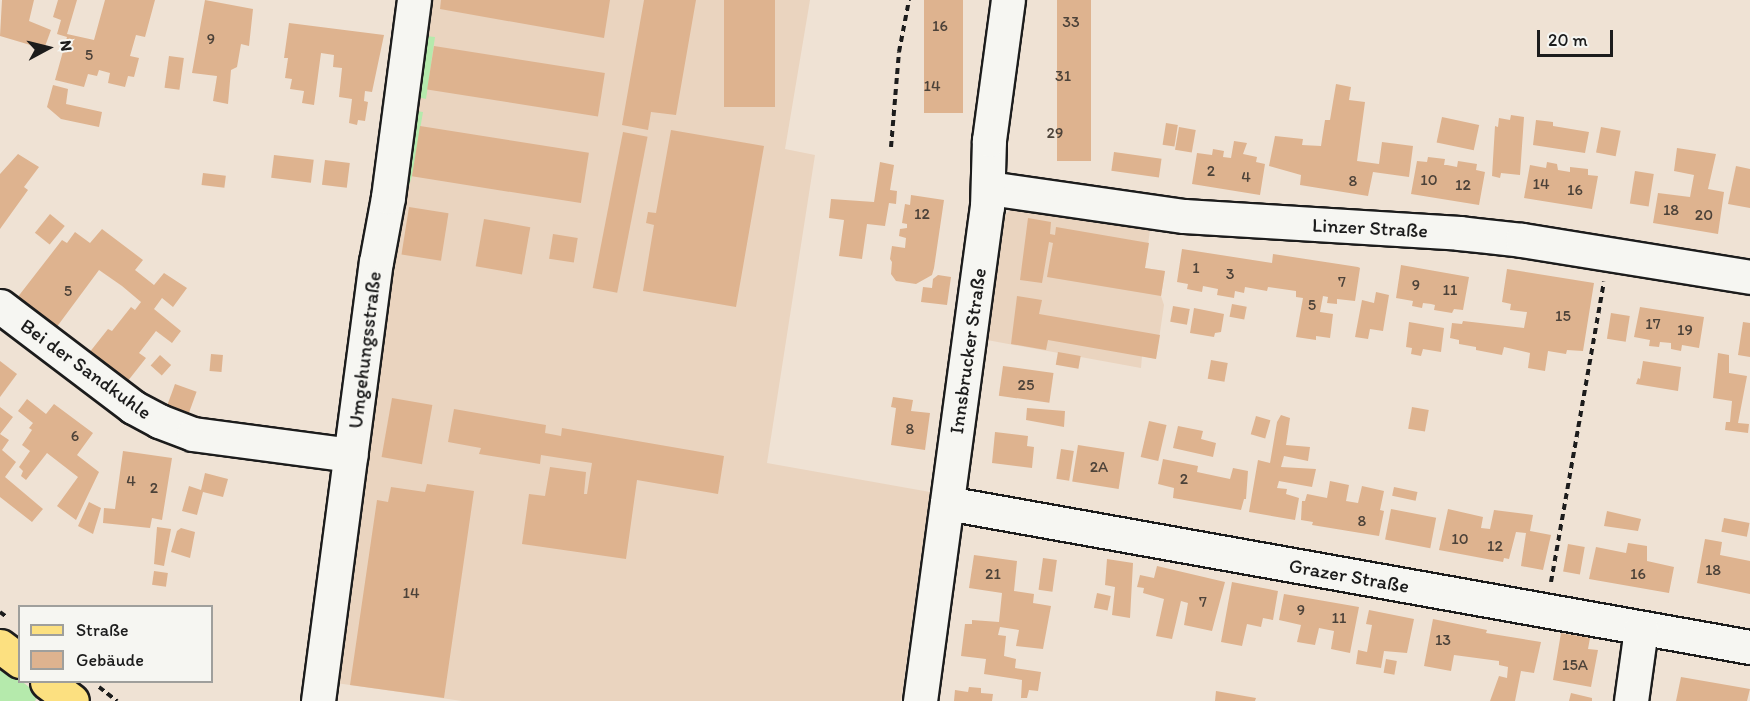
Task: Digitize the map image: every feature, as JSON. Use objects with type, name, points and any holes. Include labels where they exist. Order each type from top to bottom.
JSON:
[{"type":"main road","points":[[0,646],[18,660]]},
{"type":"main road","points":[[49,683],[72,701]]},
{"type":"street","name":"Umgehungsstraße","points":[[318,701],[411,0]]},
{"type":"street","name":"Innsbrucker Straße","points":[[920,701],[989,188],[989,140],[1008,0]]},
{"type":"street","name":"Linzer Straße","points":[[989,188],[1184,216],[1459,233],[1750,277]]},
{"type":"street","name":"Bei der Sandkuhle","points":[[0,306],[133,407],[159,421],[193,434],[351,455]]},
{"type":"street","name":"Grazer Straße","points":[[947,503],[1750,648]]},
{"type":"street","points":[[1631,701],[1641,629]]},
{"type":"path","points":[[891,147],[899,52],[909,0]]},
{"type":"path","points":[[1546,612],[1608,255]]},
{"type":"path","points":[[94,683],[117,701]]},
{"type":"shaded area","points":[[421,0],[810,0],[785,149],[815,155],[767,463],[930,492],[901,701],[462,701],[329,682]]},
{"type":"shaded area","points":[[1021,200],[1151,222],[1145,268],[1165,271],[1161,296],[1164,305],[1156,359],[1142,356],[1141,368],[987,340],[1004,216]]},
{"type":"green space","points":[[416,35],[435,37],[426,99],[413,96]]},
{"type":"green space","points":[[410,110],[423,112],[412,176],[408,189],[402,189]]},
{"type":"green space","points":[[0,664],[18,678],[18,683],[24,683],[39,695],[35,701],[0,701]]},
{"type":"building","points":[[2,0],[34,0],[29,21],[51,30],[44,49],[0,36]]},
{"type":"building","points":[[58,0],[77,0],[67,34],[94,40],[105,0],[155,0],[145,37],[136,35],[130,56],[139,58],[134,77],[128,76],[125,87],[108,83],[110,73],[99,70],[97,76],[88,74],[84,87],[55,80],[67,37],[57,34],[61,20],[53,17]]},
{"type":"building","points":[[205,0],[253,9],[249,46],[241,44],[237,67],[231,70],[228,104],[213,101],[217,76],[192,73]]},
{"type":"building","points":[[441,0],[610,0],[604,38],[440,9]]},
{"type":"building","points":[[644,0],[696,0],[676,115],[651,112],[648,130],[622,125]]},
{"type":"building","points":[[724,0],[775,0],[775,107],[724,107]]},
{"type":"building","points":[[924,0],[963,0],[963,113],[924,113]]},
{"type":"building","points":[[1057,0],[1091,0],[1091,161],[1057,161]]},
{"type":"building","points":[[289,23],[384,35],[372,92],[365,91],[364,101],[368,102],[365,121],[358,120],[357,125],[349,123],[352,99],[339,97],[342,68],[333,67],[334,55],[321,53],[314,105],[302,103],[304,91],[290,89],[292,79],[285,78],[288,58],[284,58]]},
{"type":"building","points":[[434,46],[605,73],[598,117],[427,89]]},
{"type":"building","points":[[169,56],[184,58],[179,90],[165,88]]},
{"type":"building","points":[[1336,84],[1351,87],[1349,100],[1365,102],[1357,161],[1379,164],[1382,142],[1413,146],[1409,177],[1373,172],[1368,196],[1300,185],[1301,175],[1269,166],[1275,136],[1303,139],[1302,145],[1321,146],[1325,120],[1330,120]]},
{"type":"building","points":[[53,85],[68,89],[66,104],[102,112],[99,127],[61,119],[47,107]]},
{"type":"building","points":[[1511,115],[1524,117],[1520,175],[1501,173],[1500,178],[1492,176],[1495,126],[1498,127],[1499,118],[1510,120]]},
{"type":"building","points":[[1442,117],[1479,125],[1474,150],[1437,142]]},
{"type":"building","points":[[1536,120],[1553,122],[1553,126],[1589,132],[1585,153],[1533,145]]},
{"type":"building","points":[[1166,123],[1178,125],[1174,147],[1163,145]]},
{"type":"building","points":[[420,126],[589,153],[581,203],[412,176]]},
{"type":"building","points":[[1179,127],[1196,130],[1192,153],[1175,150]]},
{"type":"building","points":[[1601,127],[1621,131],[1616,156],[1596,153]]},
{"type":"building","points":[[671,130],[764,146],[736,307],[643,291],[654,225],[646,223],[648,212],[656,213]]},
{"type":"building","points":[[623,132],[648,137],[617,293],[593,288]]},
{"type":"building","points":[[1234,141],[1247,143],[1243,154],[1257,157],[1256,162],[1265,164],[1260,195],[1192,184],[1197,153],[1212,155],[1213,149],[1224,151],[1223,157],[1231,158]]},
{"type":"building","points":[[1677,148],[1716,154],[1708,189],[1724,192],[1718,234],[1653,223],[1658,193],[1690,197],[1694,175],[1674,171]]},
{"type":"building","points":[[1114,152],[1162,159],[1159,177],[1111,171]]},
{"type":"building","points":[[18,154],[39,167],[24,187],[28,190],[0,229],[0,174]]},
{"type":"building","points":[[274,155],[314,160],[311,183],[271,178]]},
{"type":"building","points":[[1428,157],[1445,159],[1444,165],[1457,167],[1458,161],[1477,164],[1476,170],[1485,172],[1479,205],[1411,194],[1417,161],[1427,162]]},
{"type":"building","points":[[325,160],[350,163],[347,188],[322,185]]},
{"type":"building","points":[[880,162],[894,165],[890,190],[897,191],[896,204],[889,203],[885,226],[867,224],[862,259],[839,256],[844,220],[829,218],[831,199],[874,202]]},
{"type":"building","points":[[1547,162],[1557,164],[1558,170],[1570,172],[1570,167],[1588,169],[1588,175],[1598,176],[1592,209],[1524,198],[1530,165],[1546,168]]},
{"type":"building","points":[[1736,166],[1750,169],[1750,208],[1728,204]]},
{"type":"building","points":[[1635,171],[1654,174],[1649,207],[1630,204]]},
{"type":"building","points":[[203,173],[226,176],[224,188],[202,185]]},
{"type":"building","points":[[911,195],[944,200],[932,275],[916,284],[896,281],[891,274],[890,259],[892,246],[905,248],[906,238],[899,236],[900,229],[907,228],[907,224],[902,223],[905,204],[910,205]]},
{"type":"building","points":[[409,207],[449,213],[441,261],[401,254]]},
{"type":"building","points":[[50,214],[65,226],[50,245],[35,233]]},
{"type":"building","points":[[1028,218],[1051,222],[1050,234],[1055,235],[1056,227],[1149,243],[1145,268],[1165,271],[1161,296],[1047,277],[1053,243],[1049,242],[1042,283],[1020,280]]},
{"type":"building","points":[[484,219],[530,227],[522,274],[476,266]]},
{"type":"building","points":[[102,229],[143,260],[135,270],[154,285],[164,273],[187,288],[173,307],[162,298],[154,309],[181,331],[172,343],[156,331],[139,353],[146,358],[127,382],[89,353],[108,329],[112,331],[131,307],[135,310],[141,302],[122,286],[99,270],[56,328],[17,298],[62,240],[67,243],[75,232],[90,243]]},
{"type":"building","points":[[553,234],[578,238],[574,263],[549,259]]},
{"type":"building","points":[[1182,249],[1272,263],[1273,254],[1358,267],[1360,268],[1355,301],[1337,299],[1337,304],[1327,303],[1328,297],[1323,296],[1320,312],[1333,314],[1330,338],[1316,336],[1316,340],[1296,337],[1303,298],[1296,297],[1296,291],[1268,287],[1267,291],[1245,287],[1244,293],[1235,291],[1234,298],[1217,295],[1218,289],[1203,286],[1202,292],[1187,289],[1188,284],[1177,282]]},
{"type":"building","points":[[1401,265],[1469,277],[1463,310],[1454,309],[1452,313],[1434,310],[1435,305],[1423,303],[1422,308],[1412,306],[1413,301],[1396,298]]},
{"type":"building","points":[[1507,269],[1594,283],[1583,351],[1567,350],[1566,354],[1548,351],[1545,371],[1528,368],[1530,353],[1504,347],[1502,355],[1476,350],[1476,347],[1459,344],[1459,340],[1450,338],[1452,323],[1462,324],[1463,321],[1524,328],[1527,312],[1510,310],[1511,304],[1502,302]]},
{"type":"building","points":[[938,275],[951,277],[947,305],[921,302],[923,287],[932,288],[933,279]]},
{"type":"building","points":[[1376,292],[1389,295],[1383,331],[1370,329],[1368,339],[1355,337],[1362,300],[1374,303]]},
{"type":"building","points":[[1017,296],[1042,300],[1039,314],[1160,335],[1156,359],[1048,340],[1046,350],[1011,344]]},
{"type":"building","points":[[1232,304],[1247,307],[1244,320],[1230,317]]},
{"type":"building","points":[[1173,306],[1190,309],[1187,325],[1170,322]]},
{"type":"building","points":[[1640,307],[1704,317],[1699,348],[1682,345],[1681,351],[1671,349],[1671,343],[1660,342],[1659,347],[1649,346],[1650,340],[1634,337]]},
{"type":"building","points":[[1194,308],[1224,314],[1221,332],[1215,333],[1214,337],[1190,333]]},
{"type":"building","points":[[1611,313],[1630,316],[1626,342],[1607,339]]},
{"type":"building","points":[[1409,322],[1444,328],[1441,352],[1423,349],[1421,356],[1411,354],[1412,348],[1406,347]]},
{"type":"building","points":[[1743,322],[1750,323],[1750,357],[1738,355]]},
{"type":"building","points":[[1058,352],[1081,356],[1078,369],[1056,365]]},
{"type":"building","points":[[1718,353],[1729,355],[1729,373],[1747,376],[1738,423],[1749,424],[1748,433],[1725,430],[1726,422],[1730,422],[1732,401],[1713,398]]},
{"type":"building","points":[[211,354],[223,355],[221,372],[210,371]]},
{"type":"building","points":[[160,355],[171,365],[162,375],[151,365]]},
{"type":"building","points":[[1211,360],[1228,363],[1224,382],[1208,379]]},
{"type":"building","points":[[0,361],[17,374],[0,397]]},
{"type":"building","points":[[1643,361],[1681,367],[1678,391],[1636,384],[1638,378],[1640,379]]},
{"type":"building","points":[[1003,366],[1054,373],[1049,403],[999,396]]},
{"type":"building","points":[[175,384],[197,392],[188,415],[166,407]]},
{"type":"building","points":[[893,397],[913,400],[911,411],[930,413],[925,450],[891,445],[896,408],[891,407]]},
{"type":"building","points":[[392,398],[432,405],[422,464],[382,457]]},
{"type":"building","points":[[27,399],[46,414],[54,404],[93,433],[77,455],[99,472],[76,520],[57,506],[78,477],[47,453],[26,480],[21,476],[23,471],[19,467],[30,451],[22,445],[32,430],[29,428],[33,423],[18,411]]},
{"type":"building","points":[[0,407],[13,417],[0,434]]},
{"type":"building","points":[[1412,407],[1429,410],[1425,432],[1408,429]]},
{"type":"building","points":[[1027,408],[1065,411],[1064,427],[1026,420]]},
{"type":"building","points":[[454,409],[546,425],[545,433],[561,436],[562,428],[724,456],[718,494],[637,480],[626,559],[522,544],[529,494],[545,496],[550,467],[586,472],[584,494],[587,494],[592,463],[541,455],[540,464],[479,454],[481,448],[448,442]]},
{"type":"building","points":[[1281,415],[1290,418],[1286,445],[1310,447],[1308,461],[1284,456],[1281,467],[1316,469],[1312,487],[1279,481],[1277,488],[1287,489],[1286,494],[1299,498],[1295,520],[1249,512],[1258,460],[1270,463],[1277,422]]},
{"type":"building","points":[[1256,416],[1270,420],[1265,438],[1251,434]]},
{"type":"building","points":[[1149,421],[1167,425],[1158,461],[1141,457]]},
{"type":"building","points":[[1178,426],[1203,431],[1201,439],[1216,443],[1213,457],[1173,448]]},
{"type":"building","points":[[995,432],[1028,436],[1027,446],[1034,447],[1032,468],[992,463]]},
{"type":"building","points":[[0,434],[9,440],[2,450],[16,462],[5,477],[43,509],[32,522],[0,497]]},
{"type":"building","points":[[1078,445],[1124,452],[1119,489],[1072,482]]},
{"type":"building","points":[[1061,449],[1074,451],[1069,481],[1056,479]]},
{"type":"building","points":[[123,451],[172,458],[162,520],[152,518],[150,528],[103,523],[104,508],[115,509]]},
{"type":"building","points":[[1163,459],[1198,466],[1197,472],[1230,479],[1233,468],[1248,471],[1246,499],[1244,499],[1241,510],[1173,498],[1174,488],[1158,484]]},
{"type":"building","points":[[205,473],[228,479],[223,497],[203,492],[197,515],[182,511],[189,486],[201,490]]},
{"type":"building","points":[[1330,481],[1349,485],[1346,501],[1358,503],[1362,486],[1384,491],[1380,510],[1384,511],[1379,536],[1312,525],[1313,522],[1301,520],[1302,501],[1305,501],[1307,494],[1327,498]]},
{"type":"building","points":[[427,484],[474,491],[444,698],[350,685],[377,500],[388,502],[391,487],[425,492]]},
{"type":"building","points":[[1394,487],[1417,492],[1416,501],[1392,496]]},
{"type":"building","points":[[89,502],[101,508],[93,534],[78,526]]},
{"type":"building","points":[[1391,509],[1436,518],[1430,548],[1385,539]]},
{"type":"building","points":[[1448,509],[1483,517],[1481,528],[1490,529],[1494,510],[1533,515],[1530,531],[1551,535],[1543,570],[1521,566],[1526,533],[1516,532],[1509,559],[1504,558],[1503,562],[1439,550]]},
{"type":"building","points":[[1607,511],[1641,519],[1638,531],[1604,526]]},
{"type":"building","points":[[1724,518],[1750,523],[1747,537],[1721,532]]},
{"type":"building","points":[[157,527],[171,529],[164,566],[154,564]]},
{"type":"building","points":[[181,528],[195,532],[190,558],[171,552],[177,531]]},
{"type":"building","points":[[1705,539],[1722,542],[1720,555],[1750,561],[1750,594],[1697,583]]},
{"type":"building","points":[[1628,543],[1647,546],[1647,561],[1674,567],[1669,593],[1589,579],[1596,547],[1626,553]]},
{"type":"building","points":[[1568,544],[1585,547],[1580,575],[1563,572]]},
{"type":"building","points":[[974,555],[1017,561],[1014,591],[1034,594],[1033,603],[1051,606],[1043,649],[1016,646],[1019,630],[1000,627],[998,635],[1006,636],[1004,656],[1016,659],[1015,668],[1041,672],[1038,691],[1029,690],[1027,698],[1021,698],[1022,680],[984,674],[986,659],[961,656],[965,624],[972,624],[972,620],[999,622],[1002,593],[969,588]]},
{"type":"building","points":[[1043,558],[1057,560],[1052,592],[1039,590]]},
{"type":"building","points":[[1107,559],[1133,563],[1130,618],[1112,615],[1115,587],[1105,585]]},
{"type":"building","points":[[1157,566],[1225,582],[1212,631],[1184,625],[1188,603],[1181,601],[1172,639],[1156,636],[1164,599],[1143,593],[1144,588],[1137,587],[1140,575],[1154,578]]},
{"type":"building","points":[[154,571],[168,573],[166,587],[152,585]]},
{"type":"building","points":[[1232,582],[1278,591],[1273,620],[1263,618],[1261,627],[1247,624],[1242,646],[1221,642]]},
{"type":"building","points":[[1097,593],[1111,596],[1108,611],[1094,608]]},
{"type":"building","points":[[1284,594],[1359,607],[1350,653],[1331,649],[1334,631],[1319,628],[1315,645],[1297,642],[1301,625],[1279,620]]},
{"type":"building","points":[[1369,610],[1414,619],[1407,653],[1384,651],[1381,668],[1356,664],[1358,650],[1367,652],[1372,625],[1366,624]]},
{"type":"building","points":[[1433,619],[1487,630],[1486,633],[1541,642],[1534,673],[1521,671],[1515,701],[1490,701],[1499,676],[1507,678],[1508,667],[1499,665],[1499,661],[1454,655],[1451,671],[1424,666]]},
{"type":"building","points":[[1561,633],[1590,638],[1588,649],[1598,650],[1591,687],[1553,680]]},
{"type":"building","points":[[1386,659],[1397,661],[1394,675],[1384,673]]},
{"type":"building","points":[[1681,677],[1750,689],[1747,701],[1676,701]]},
{"type":"building","points":[[969,687],[981,688],[981,693],[993,694],[992,701],[954,701],[955,690],[968,692]]},
{"type":"building","points":[[1216,691],[1256,698],[1255,701],[1215,701]]},
{"type":"building","points":[[1571,693],[1592,698],[1592,701],[1569,701]]}]
